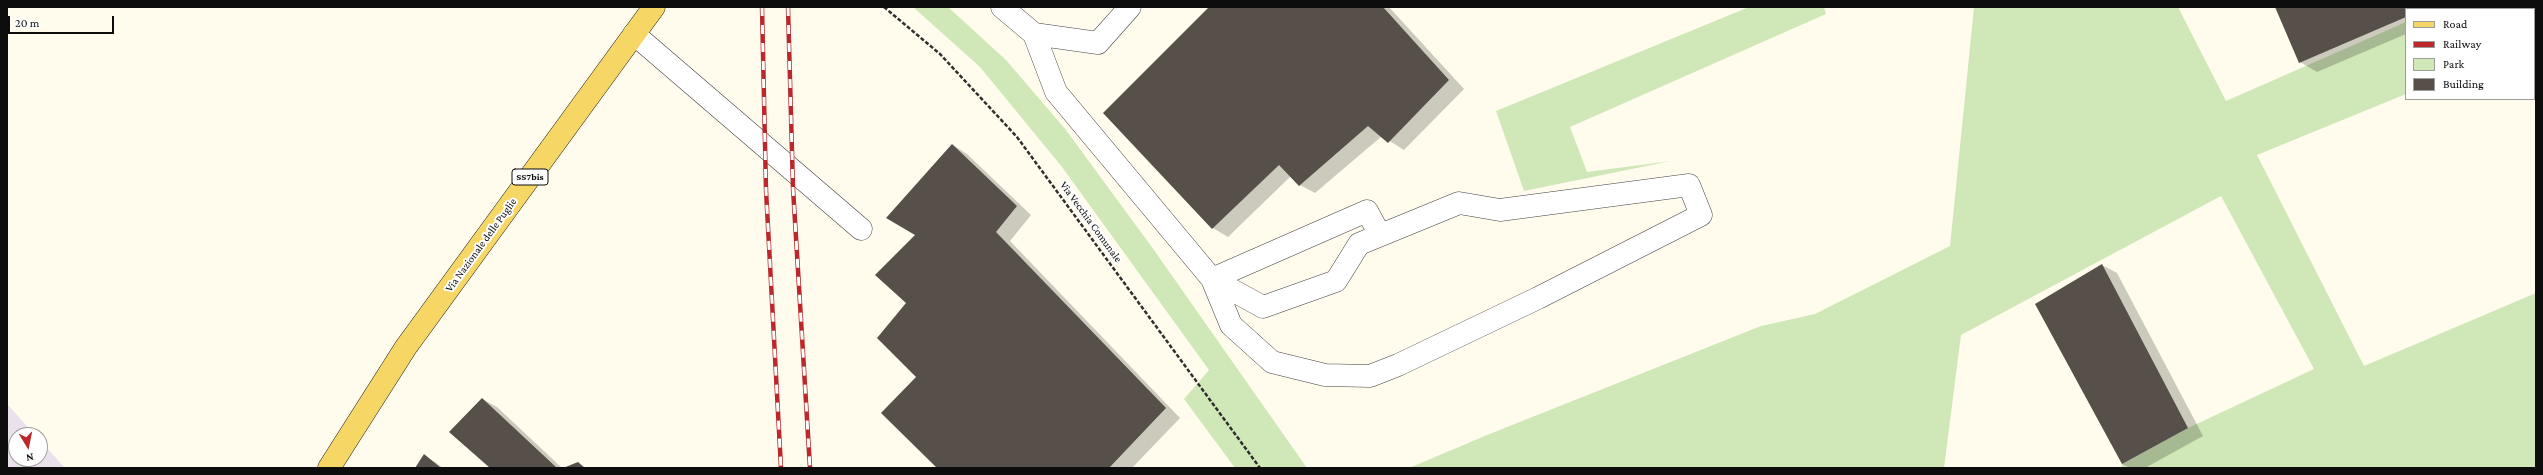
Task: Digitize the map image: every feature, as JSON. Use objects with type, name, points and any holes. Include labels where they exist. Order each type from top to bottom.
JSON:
[{"type":"main road","name":"Via Nazionale delle Puglie","points":[[329,468],[406,347],[654,7]]},
{"type":"lane","points":[[1002,7],[1034,34],[1056,92],[1212,279],[1230,325],[1272,362],[1325,375],[1370,376],[1398,365],[1538,298],[1701,215],[1689,185],[1500,210],[1459,203],[1359,244],[1336,281],[1263,307],[1212,279]]},
{"type":"lane","points":[[1034,34],[1098,43],[1130,7]]},
{"type":"lane","points":[[634,34],[861,229]]},
{"type":"lane","points":[[1212,279],[1367,211],[1380,235]]},
{"type":"path","name":"Via Vecchia Comunale","points":[[884,7],[940,54],[1017,137],[1260,468]]},
{"type":"shaded area","points":[[7,404],[28,427],[8,427],[8,467],[48,467],[48,449],[65,468],[7,468]]},
{"type":"green space","points":[[913,7],[948,7],[1006,60],[1066,130],[1154,250],[1307,468],[1235,468],[1184,399],[1209,370],[1062,167],[980,67]]},
{"type":"green space","points":[[1749,7],[1824,7],[1826,14],[1570,127],[1587,172],[1671,161],[1524,191],[1496,111]]},
{"type":"green space","points":[[1974,7],[2178,7],[2226,101],[2405,22],[2405,94],[2257,155],[2364,366],[2536,293],[2536,468],[2122,468],[2122,464],[2188,428],[2314,369],[2221,196],[1961,335],[1944,468],[1409,468],[1487,435],[1761,326],[1815,314],[1950,246]]},
{"type":"green space","points":[[2536,7],[2536,41],[2535,8],[2440,8]]},
{"type":"building","points":[[1209,7],[1383,7],[1449,80],[1388,143],[1368,126],[1299,186],[1279,165],[1212,229],[1103,113]]},
{"type":"building","points":[[2275,7],[2429,7],[2405,8],[2405,17],[2299,63]]},
{"type":"building","points":[[952,144],[1017,206],[996,232],[1166,408],[1109,468],[937,468],[881,413],[916,377],[877,338],[906,303],[875,275],[915,235],[886,218]]},
{"type":"building","points":[[2102,264],[2188,428],[2122,464],[2035,304]]},
{"type":"building","points":[[482,398],[557,468],[490,468],[449,432]]},
{"type":"building","points":[[424,454],[441,468],[415,468]]},
{"type":"building","points":[[578,462],[585,468],[563,468]]},
{"type":"railway","points":[[762,7],[766,190],[781,468]]},
{"type":"railway","points":[[788,7],[793,188],[810,468]]}]
